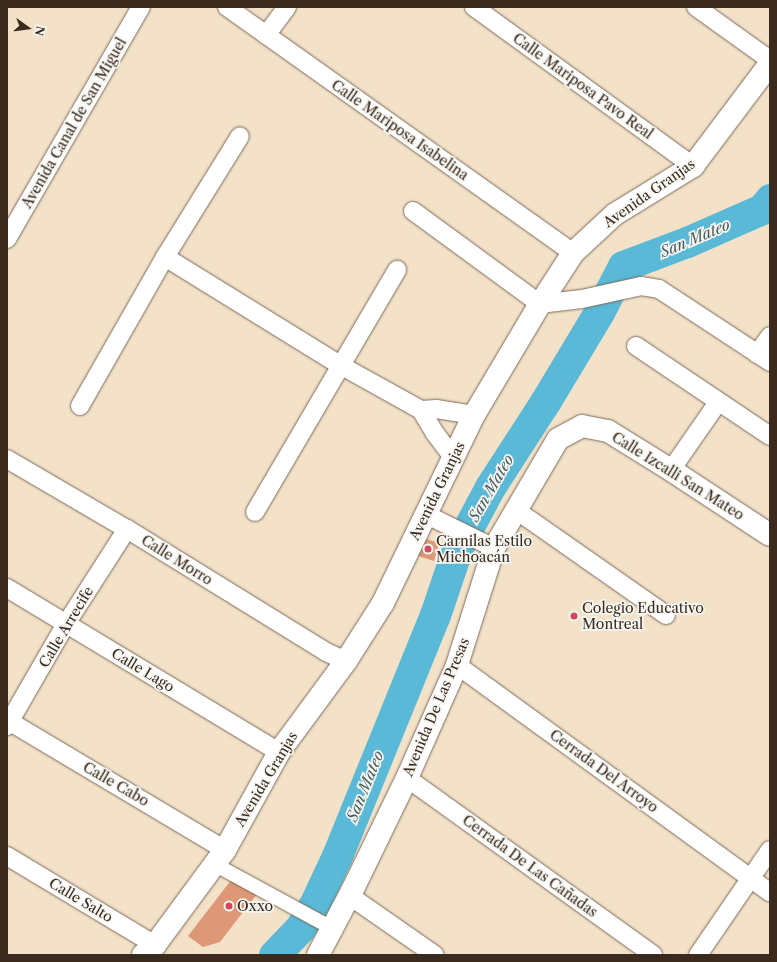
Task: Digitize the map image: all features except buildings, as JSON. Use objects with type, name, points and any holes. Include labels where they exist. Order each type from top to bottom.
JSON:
[{"type":"street","name":"Avenida Canal de San Miguel","points":[[7,239],[141,7]]},
{"type":"street","name":"Calle Mariposa Isabelina","points":[[227,7],[573,253]]},
{"type":"street","points":[[266,35],[288,7]]},
{"type":"street","name":"Calle Mariposa Pavo Real","points":[[474,7],[693,166]]},
{"type":"street","points":[[696,7],[770,60]]},
{"type":"street","name":"Avenida Granjas","points":[[149,950],[220,857],[279,752],[346,661],[383,603],[432,517],[453,457],[474,415],[540,304],[573,253],[615,214],[693,166],[770,64]]},
{"type":"street","points":[[80,406],[165,257],[240,136]]},
{"type":"street","points":[[413,211],[540,304],[582,299],[641,286],[659,289],[675,301],[764,358],[770,336]]},
{"type":"street","points":[[165,257],[340,365],[421,410],[434,432],[453,457]]},
{"type":"street","points":[[254,512],[396,270]]},
{"type":"street","points":[[636,346],[770,436]]},
{"type":"street","points":[[671,470],[718,402]]},
{"type":"street","points":[[421,410],[436,409],[474,415]]},
{"type":"street","name":"Calle Izcalli San Mateo","points":[[582,426],[608,431],[671,470],[770,535]]},
{"type":"street","name":"Avenida De Las Presas","points":[[318,955],[327,925],[350,896],[407,778],[457,665],[487,545],[516,510],[558,439],[582,426]]},
{"type":"street","name":"Calle Morro","points":[[7,459],[127,529],[326,652],[346,661]]},
{"type":"street","points":[[516,510],[666,615]]},
{"type":"street","points":[[432,517],[487,545]]},
{"type":"street","name":"Calle Arrecife","points":[[8,723],[66,624],[127,529]]},
{"type":"street","name":"Calle Lago","points":[[7,588],[279,752]]},
{"type":"street","name":"Cerrada Del Arroyo","points":[[457,665],[770,892]]},
{"type":"street","name":"Calle Cabo","points":[[8,723],[212,840],[220,857]]},
{"type":"street","name":"Cerrada De Las Cañadas","points":[[407,778],[653,955]]},
{"type":"street","points":[[698,955],[770,850]]},
{"type":"street","name":"Calle Salto","points":[[7,856],[149,950]]},
{"type":"street","points":[[220,857],[300,911],[327,925]]},
{"type":"street","points":[[350,896],[435,955]]},
{"type":"waterway","name":"San Mateo","points":[[274,955],[300,928],[314,905],[337,856],[435,615],[458,547],[490,487],[545,402],[599,312],[623,266],[687,242],[762,209],[770,199]]},
{"type":"place","name":"Carnilas Estilo Michoacán","points":[[428,549]]},
{"type":"place","name":"Colegio Educativo Montreal","points":[[574,616]]},
{"type":"place","name":"Oxxo","points":[[229,906]]}]
